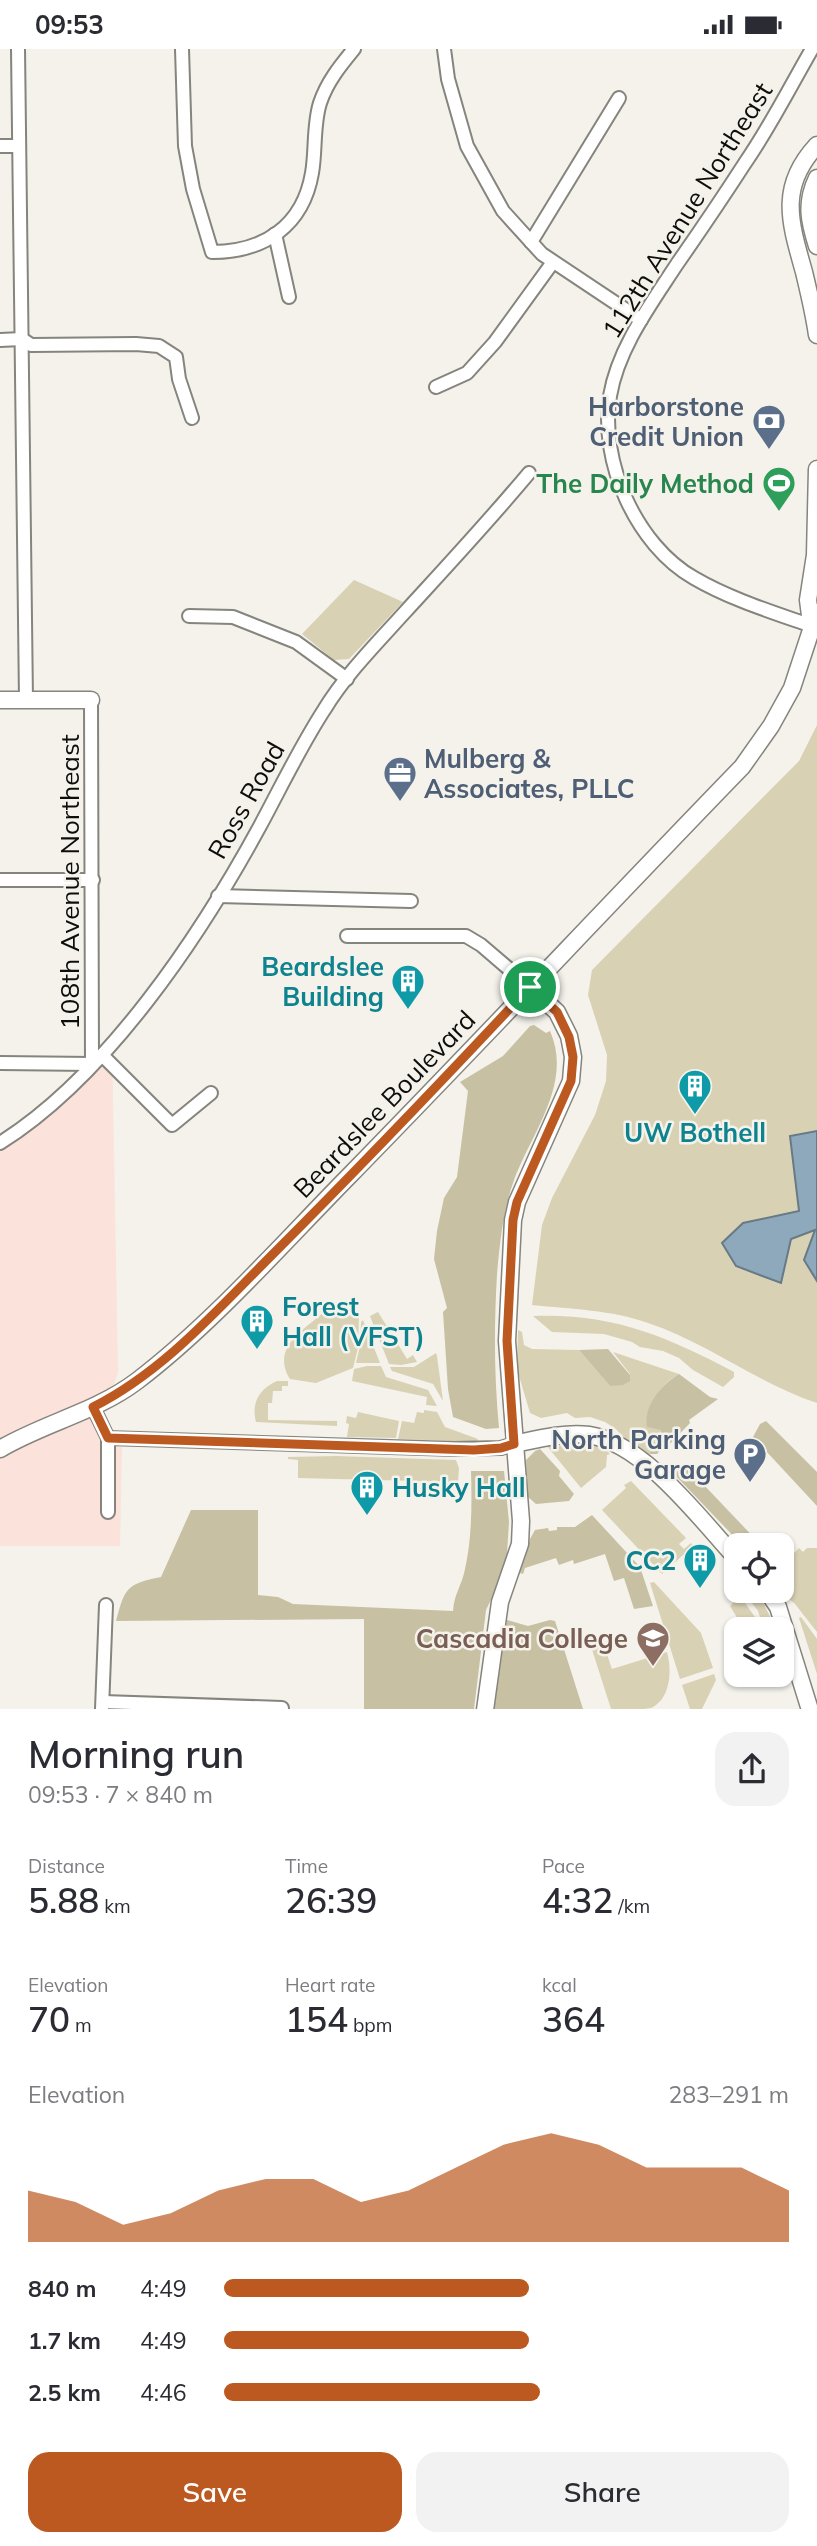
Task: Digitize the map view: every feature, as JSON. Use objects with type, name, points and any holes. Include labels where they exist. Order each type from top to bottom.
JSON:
[{"type":"main road","points":[[817,145],[802,163],[792,189],[789,208],[790,224],[812,301],[817,335]]},
{"type":"main road","points":[[817,178],[810,194],[808,220],[817,246]]},
{"type":"main road","name":"Beardslee Boulevard","points":[[4,1444],[93,1407],[136,1382],[190,1336],[400,1124],[742,767],[771,726],[792,688],[814,619],[808,600],[815,555],[817,469]]},
{"type":"main road","points":[[0,699],[91,700]]},
{"type":"main road","points":[[485,1709],[500,1602],[520,1544],[521,1521],[507,1341],[513,1220],[517,1202],[571,1081],[573,1057],[569,1037],[557,1012],[530,987]]},
{"type":"main road","points":[[514,1444],[542,1438],[579,1435],[597,1437],[618,1445],[657,1473],[724,1545]]},
{"type":"main road","points":[[775,1603],[810,1709]]},
{"type":"street","points":[[18,49],[26,700]]},
{"type":"street","points":[[182,49],[185,146],[193,189],[212,252],[231,252],[263,242],[290,223],[305,201],[312,175],[319,105],[334,72],[354,49]]},
{"type":"street","points":[[443,49],[448,79],[467,146],[503,211],[542,254],[641,320]]},
{"type":"street","name":"112th Avenue Northeast","points":[[812,49],[748,160],[641,320],[622,356],[610,396],[610,434],[621,488],[634,514],[660,552],[693,578],[750,604],[814,619]]},
{"type":"street","points":[[531,242],[619,98]]},
{"type":"street","points":[[0,146],[19,146]]},
{"type":"street","points":[[275,234],[289,297]]},
{"type":"street","points":[[436,387],[467,373],[495,342],[553,262]]},
{"type":"street","points":[[0,339],[22,339],[31,345],[159,346],[176,357],[179,379],[192,418]]},
{"type":"street","name":"Ross Road","points":[[0,1143],[29,1125],[65,1094],[102,1055],[177,960],[261,825],[289,768],[325,708],[366,655],[483,528],[528,473]]},
{"type":"street","points":[[189,616],[233,617],[296,642],[347,679]]},
{"type":"street","name":"108th Avenue Northeast","points":[[91,700],[92,1064]]},
{"type":"street","points":[[0,880],[93,880]]},
{"type":"street","points":[[218,896],[411,901]]},
{"type":"street","points":[[346,936],[466,936],[530,987]]},
{"type":"street","points":[[102,1055],[172,1125],[211,1093]]},
{"type":"street","points":[[0,1063],[92,1064]]},
{"type":"street","points":[[93,1407],[108,1438],[108,1512]]},
{"type":"street","points":[[108,1438],[474,1450],[514,1444]]},
{"type":"street","points":[[106,1605],[102,1706],[282,1708]]},
{"type":"shaded area","points":[[354,580],[403,602],[349,659],[334,660],[302,634]]},
{"type":"shaded area","points":[[817,725],[817,1403],[774,1385],[670,1331],[648,1323],[606,1313],[532,1305],[542,1225],[552,1198],[595,1115],[606,1081],[607,1055],[588,995],[592,970],[799,761]]},
{"type":"shaded area","points":[[534,1025],[546,1033],[550,1031],[556,1050],[557,1069],[547,1107],[514,1180],[505,1215],[498,1262],[495,1313],[499,1428],[486,1429],[453,1417],[448,1389],[443,1312],[447,1308],[434,1259],[437,1231],[444,1198],[457,1177],[468,1091],[460,1082],[503,1056],[530,1026]]},
{"type":"shaded area","points":[[112,1045],[118,1372],[109,1399],[94,1407],[108,1438],[122,1448],[120,1546],[0,1546],[0,1144]]},
{"type":"shaded area","points":[[325,1311],[338,1311],[359,1317],[358,1348],[353,1368],[316,1383],[290,1379],[284,1358],[287,1349],[299,1333]]},
{"type":"shaded area","points":[[378,1312],[407,1359],[413,1355],[417,1362],[389,1364],[370,1316]]},
{"type":"shaded area","points":[[533,1316],[588,1318],[638,1329],[709,1359],[734,1372],[734,1377],[723,1387],[693,1370],[679,1358],[663,1351],[640,1347],[604,1334],[552,1332]]},
{"type":"shaded area","points":[[363,1320],[380,1363],[356,1363]]},
{"type":"shaded area","points":[[518,1330],[522,1332],[524,1345],[532,1349],[579,1350],[610,1386],[630,1374],[613,1352],[679,1374],[665,1385],[649,1410],[656,1428],[662,1430],[662,1436],[649,1454],[605,1422],[590,1417],[575,1418],[567,1413],[541,1418],[530,1413],[517,1369]]},
{"type":"shaded area","points":[[608,1349],[630,1375],[630,1381],[623,1385],[610,1386],[579,1350]]},
{"type":"shaded area","points":[[436,1353],[443,1401],[433,1384],[392,1371],[390,1367],[414,1367]]},
{"type":"shaded area","points":[[381,1366],[386,1377],[428,1390],[437,1406],[426,1405],[427,1397],[352,1381],[354,1369]]},
{"type":"shaded area","points":[[679,1374],[710,1397],[718,1399],[689,1420],[690,1423],[668,1446],[664,1446],[657,1454],[649,1454],[662,1436],[661,1430],[647,1427],[648,1411],[660,1390]]},
{"type":"shaded area","points":[[277,1381],[288,1381],[288,1386],[282,1386],[282,1391],[273,1391],[272,1403],[268,1403],[268,1420],[337,1421],[337,1426],[256,1422],[258,1397],[265,1388]]},
{"type":"shaded area","points":[[424,1410],[437,1412],[445,1427],[478,1439],[476,1442],[398,1439],[402,1421],[414,1423],[417,1412],[424,1413]]},
{"type":"shaded area","points":[[358,1412],[399,1421],[396,1438],[347,1437],[347,1416],[356,1418]]},
{"type":"shaded area","points":[[766,1421],[817,1472],[817,1506],[753,1437],[760,1424]]},
{"type":"shaded area","points":[[582,1444],[603,1447],[610,1454],[607,1455],[606,1467],[581,1488],[547,1446]]},
{"type":"shaded area","points":[[540,1449],[560,1471],[559,1476],[574,1494],[569,1501],[536,1504],[527,1496],[526,1460]]},
{"type":"shaded area","points":[[336,1456],[456,1460],[459,1468],[458,1482],[298,1478],[298,1460],[288,1459]]},
{"type":"shaded area","points":[[683,1463],[750,1533],[731,1533],[675,1475]]},
{"type":"shaded area","points":[[471,1471],[504,1471],[509,1522],[506,1569],[486,1610],[474,1709],[364,1709],[364,1619],[116,1621],[129,1589],[140,1582],[161,1577],[191,1510],[258,1510],[258,1595],[278,1597],[293,1604],[453,1611],[464,1575],[469,1545]]},
{"type":"shaded area","points":[[631,1481],[686,1538],[679,1544],[684,1549],[691,1543],[693,1546],[662,1574],[602,1510],[626,1488],[624,1485]]},
{"type":"shaded area","points":[[592,1515],[640,1567],[653,1606],[634,1609],[624,1578],[614,1581],[605,1554],[574,1564],[573,1560],[559,1565],[556,1558],[525,1568],[523,1574],[520,1573],[535,1530],[575,1527]]},
{"type":"shaded area","points":[[799,1548],[803,1552],[807,1548],[817,1548],[817,1632],[794,1603],[794,1553]]},
{"type":"shaded area","points":[[654,1582],[701,1633],[713,1668],[680,1679],[650,1583]]},
{"type":"shaded area","points":[[733,1603],[745,1603],[755,1617],[737,1617],[730,1606]]},
{"type":"shaded area","points":[[752,1603],[763,1603],[770,1617],[760,1617]]},
{"type":"shaded area","points":[[801,1617],[817,1639],[817,1674],[799,1618]]},
{"type":"shaded area","points":[[507,1620],[528,1626],[555,1621],[583,1709],[494,1709]]},
{"type":"shaded area","points":[[598,1637],[602,1640],[612,1669],[667,1652],[668,1683],[658,1704],[647,1709],[611,1709],[589,1640]]},
{"type":"shaded area","points":[[714,1674],[716,1680],[702,1709],[690,1709],[682,1685]]},
{"type":"water","points":[[817,1131],[817,1281],[804,1260],[815,1230],[791,1239],[781,1283],[736,1266],[722,1243],[743,1223],[799,1211],[790,1136]]},
{"type":"place","name":"Harborstone Credit Union","points":[[769,451]]},
{"type":"place","name":"The Daily Method","points":[[779,513]]},
{"type":"place","name":"Mulberg & Associates, PLLC","points":[[400,803]]},
{"type":"place","name":"Beardslee Building","points":[[408,1011]]},
{"type":"place","name":"UW Bothell","points":[[695,1116]]},
{"type":"place","name":"Forest Hall (VFST)","points":[[257,1351]]},
{"type":"place","name":"North Parking Garage","points":[[750,1484]]},
{"type":"place","name":"Husky Hall","points":[[367,1517]]},
{"type":"place","name":"CC2","points":[[700,1590]]},
{"type":"place","name":"Cascadia College","points":[[653,1668]]},
{"type":"route","points":[[530,987],[557,1012],[569,1037],[573,1057],[571,1081],[517,1202],[513,1220],[507,1341],[514,1444],[474,1450],[108,1438],[93,1407],[136,1382],[190,1336],[400,1124],[530,987]]}]
